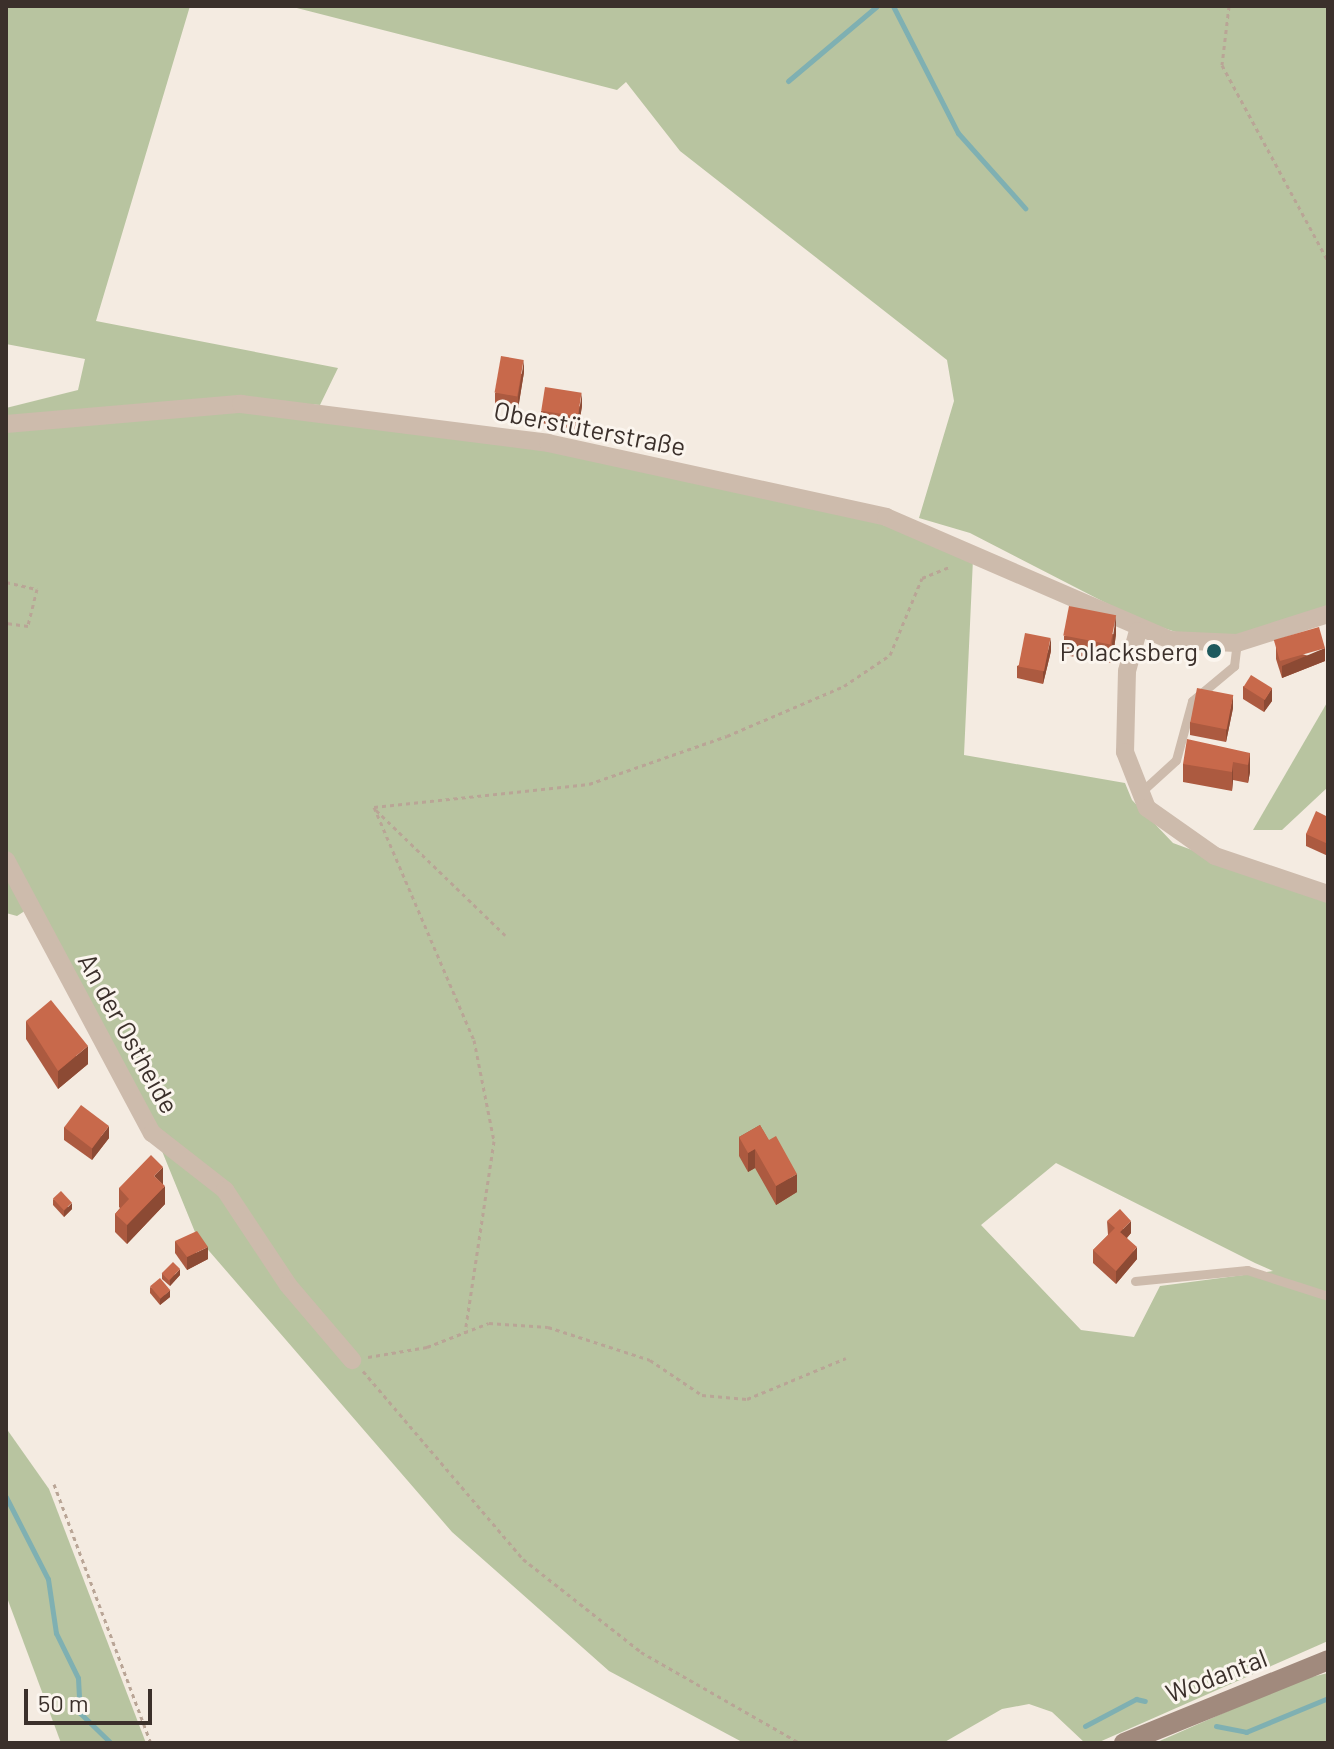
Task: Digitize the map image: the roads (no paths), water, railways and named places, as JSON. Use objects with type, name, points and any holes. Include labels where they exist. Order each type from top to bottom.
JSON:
[{"type":"main road","name":"Wodantal","points":[[1124,1743],[1328,1660]]},
{"type":"street","name":"Oberstüterstraße","points":[[6,424],[228,404],[397,421],[548,443],[789,492],[886,517],[976,552],[1138,631],[1237,643]]},
{"type":"street","points":[[1237,643],[1328,614]]},
{"type":"street","points":[[1138,631],[1127,671],[1125,752],[1138,794],[1186,841],[1328,894]]},
{"type":"street","name":"An der Ostheide","points":[[6,860],[152,1133],[225,1190],[288,1285],[352,1360]]},
{"type":"lane","points":[[1138,794],[1176,760],[1192,701],[1234,666],[1237,643]]},
{"type":"lane","points":[[1135,1281],[1247,1270],[1328,1296]]},
{"type":"waterway","points":[[788,81],[877,6]]},
{"type":"waterway","points":[[893,6],[958,133],[1025,208]]},
{"type":"waterway","points":[[6,1497],[48,1579],[56,1633],[78,1678],[80,1713],[111,1743]]},
{"type":"waterway","points":[[1216,1726],[1246,1732],[1328,1698]]},
{"type":"waterway","points":[[1085,1726],[1136,1699],[1145,1701]]},
{"type":"place","name":"Polacksberg","points":[[1214,651]]}]
